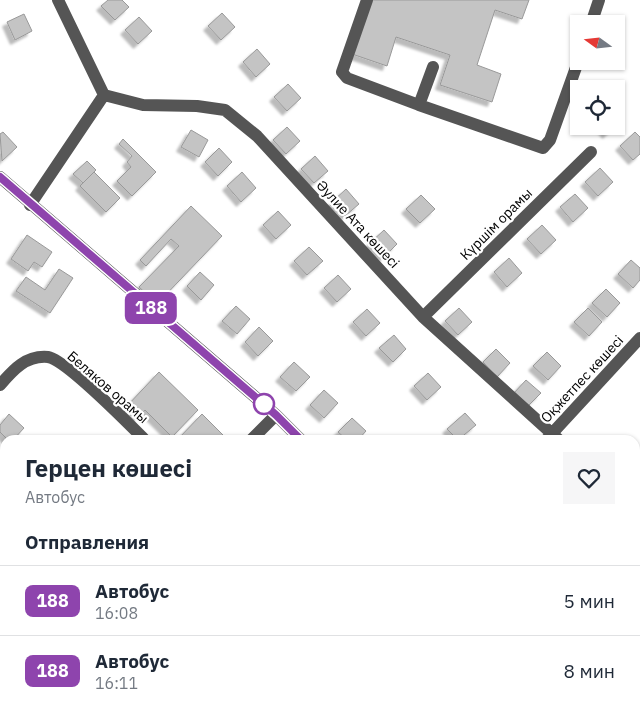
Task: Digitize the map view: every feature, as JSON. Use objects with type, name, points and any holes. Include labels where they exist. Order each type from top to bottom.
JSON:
[{"type":"street","points":[[30,205],[104,95],[58,0]]},
{"type":"street","points":[[367,0],[342,72],[347,78],[544,148],[550,140],[575,70]]},
{"type":"street","points":[[594,15],[599,0]]},
{"type":"street","points":[[419,105],[433,67]]},
{"type":"street","name":"Әулие Ата көшесі","points":[[104,95],[143,105],[197,106],[225,110],[257,136],[423,317],[549,435]]},
{"type":"street","name":"Күршім орамы","points":[[423,317],[591,152]]},
{"type":"street","points":[[0,177],[30,205],[276,415],[296,435]]},
{"type":"street","name":"Оқжетпес көшесі","points":[[555,435],[640,338]]},
{"type":"street","name":"Беляков орамы","points":[[0,385],[22,363],[39,357],[50,358],[89,387],[140,435]]},
{"type":"street","points":[[256,435],[276,415]]},
{"type":"building","points":[[108,0],[122,0],[129,7],[115,20],[101,6]]},
{"type":"building","points":[[370,0],[529,0],[522,19],[495,10],[477,65],[501,74],[492,102],[440,85],[450,55],[396,37],[387,66],[352,54]]},
{"type":"building","points":[[222,13],[235,27],[221,40],[208,26]]},
{"type":"building","points":[[24,14],[32,31],[15,40],[7,22]]},
{"type":"building","points":[[139,17],[152,31],[138,44],[125,30]]},
{"type":"building","points":[[257,49],[270,64],[256,77],[243,62]]},
{"type":"building","points":[[288,84],[301,98],[287,111],[274,97]]},
{"type":"building","points":[[287,127],[300,141],[286,154],[273,140]]},
{"type":"building","points":[[191,130],[208,140],[199,157],[181,147]]},
{"type":"building","points":[[3,132],[17,147],[2,161],[0,134]]},
{"type":"building","points":[[635,132],[640,137],[640,154],[633,160],[620,146]]},
{"type":"building","points":[[123,139],[156,172],[132,196],[117,181],[131,167],[127,162],[132,156],[119,144]]},
{"type":"building","points":[[219,148],[232,162],[218,176],[205,162]]},
{"type":"building","points":[[315,156],[328,171],[314,183],[301,169]]},
{"type":"building","points":[[87,161],[96,170],[83,183],[73,174]]},
{"type":"building","points":[[600,168],[613,182],[598,196],[585,182]]},
{"type":"building","points":[[94,172],[120,198],[106,212],[80,186]]},
{"type":"building","points":[[242,172],[256,188],[241,202],[227,186]]},
{"type":"building","points":[[346,189],[359,204],[345,216],[332,202]]},
{"type":"building","points":[[575,194],[588,208],[573,222],[560,207]]},
{"type":"building","points":[[421,195],[435,209],[420,223],[406,209]]},
{"type":"building","points":[[191,206],[222,236],[157,304],[139,287],[179,246],[171,239],[146,266],[140,260]]},
{"type":"building","points":[[278,211],[291,225],[276,239],[263,225]]},
{"type":"building","points":[[542,225],[556,240],[541,254],[527,239]]},
{"type":"building","points":[[384,230],[397,244],[384,257],[370,243]]},
{"type":"building","points":[[27,235],[52,252],[42,267],[34,262],[28,271],[11,259]]},
{"type":"building","points":[[309,247],[323,261],[307,275],[294,261]]},
{"type":"building","points":[[509,258],[522,273],[507,287],[494,272]]},
{"type":"building","points":[[631,260],[640,268],[640,280],[633,288],[618,274]]},
{"type":"building","points":[[59,269],[73,278],[50,313],[16,291],[26,277],[45,290]]},
{"type":"building","points":[[200,272],[214,285],[201,300],[187,286]]},
{"type":"building","points":[[338,275],[351,289],[337,302],[324,288]]},
{"type":"building","points":[[606,289],[620,303],[607,317],[592,303]]},
{"type":"building","points":[[236,306],[250,319],[237,334],[222,321]]},
{"type":"building","points":[[459,308],[472,322],[458,335],[445,321]]},
{"type":"building","points":[[588,308],[602,322],[589,336],[574,322]]},
{"type":"building","points":[[367,309],[380,323],[366,336],[353,322]]},
{"type":"building","points":[[259,327],[273,341],[258,356],[245,342]]},
{"type":"building","points":[[394,335],[406,349],[393,362],[379,348]]},
{"type":"building","points":[[496,349],[510,363],[497,377],[483,362]]},
{"type":"building","points":[[547,352],[561,366],[548,380],[533,366]]},
{"type":"building","points":[[294,362],[310,377],[296,391],[280,377]]},
{"type":"building","points":[[159,372],[198,410],[174,435],[170,435],[145,410],[137,418],[126,407]]},
{"type":"building","points":[[428,373],[441,387],[427,400],[414,386]]},
{"type":"building","points":[[526,380],[541,393],[527,407],[513,394]]},
{"type":"building","points":[[324,390],[338,403],[324,418],[310,405]]},
{"type":"building","points":[[465,413],[476,425],[464,435],[453,435],[447,429]]},
{"type":"building","points":[[9,414],[24,428],[18,435],[3,435],[0,432],[0,425]]},
{"type":"building","points":[[202,414],[223,435],[182,435]]},
{"type":"building","points":[[352,418],[366,431],[362,435],[341,435],[338,432]]},
{"type":"bus line","name":"188","points":[[0,177],[30,205],[276,415],[296,435]]}]
